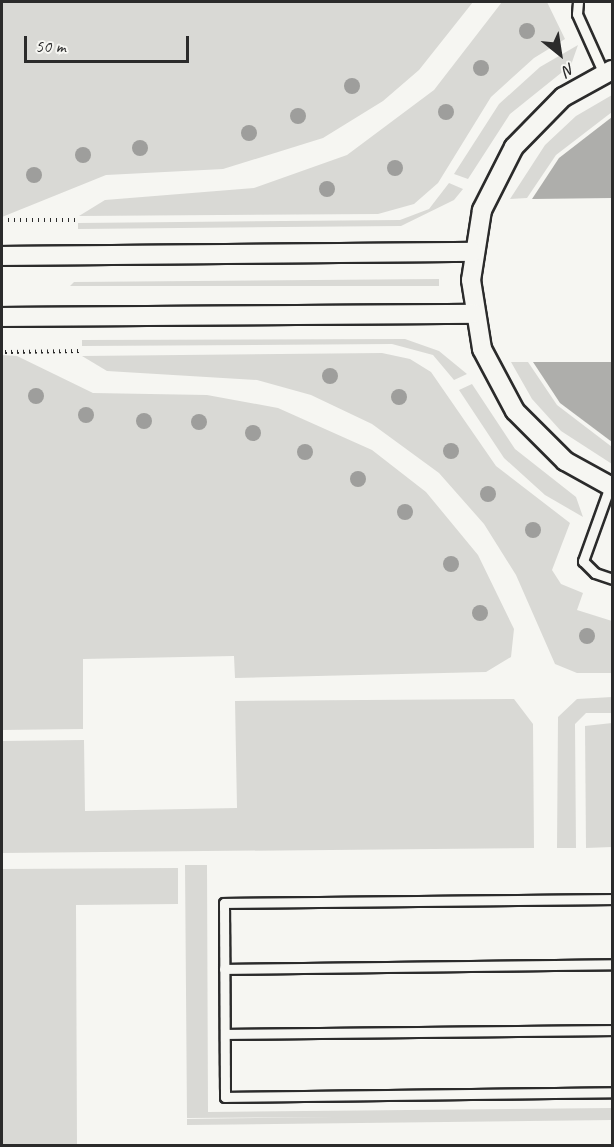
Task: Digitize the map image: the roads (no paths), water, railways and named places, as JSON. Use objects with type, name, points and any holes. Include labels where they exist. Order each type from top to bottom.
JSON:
[{"type":"street","points":[[608,72],[563,97],[514,147],[490,188],[473,252],[474,314],[491,371],[515,411],[546,446],[611,486]]},
{"type":"street","points":[[2,256],[473,252]]},
{"type":"street","points":[[2,317],[474,314]]},
{"type":"lane","points":[[578,2],[577,14],[608,72]]},
{"type":"lane","points":[[611,486],[583,561],[595,573],[612,579]]},
{"type":"lane","points":[[612,899],[224,903],[225,1096],[612,1092]]},
{"type":"lane","points":[[224,969],[612,964]]},
{"type":"lane","points":[[225,1034],[612,1030]]}]
